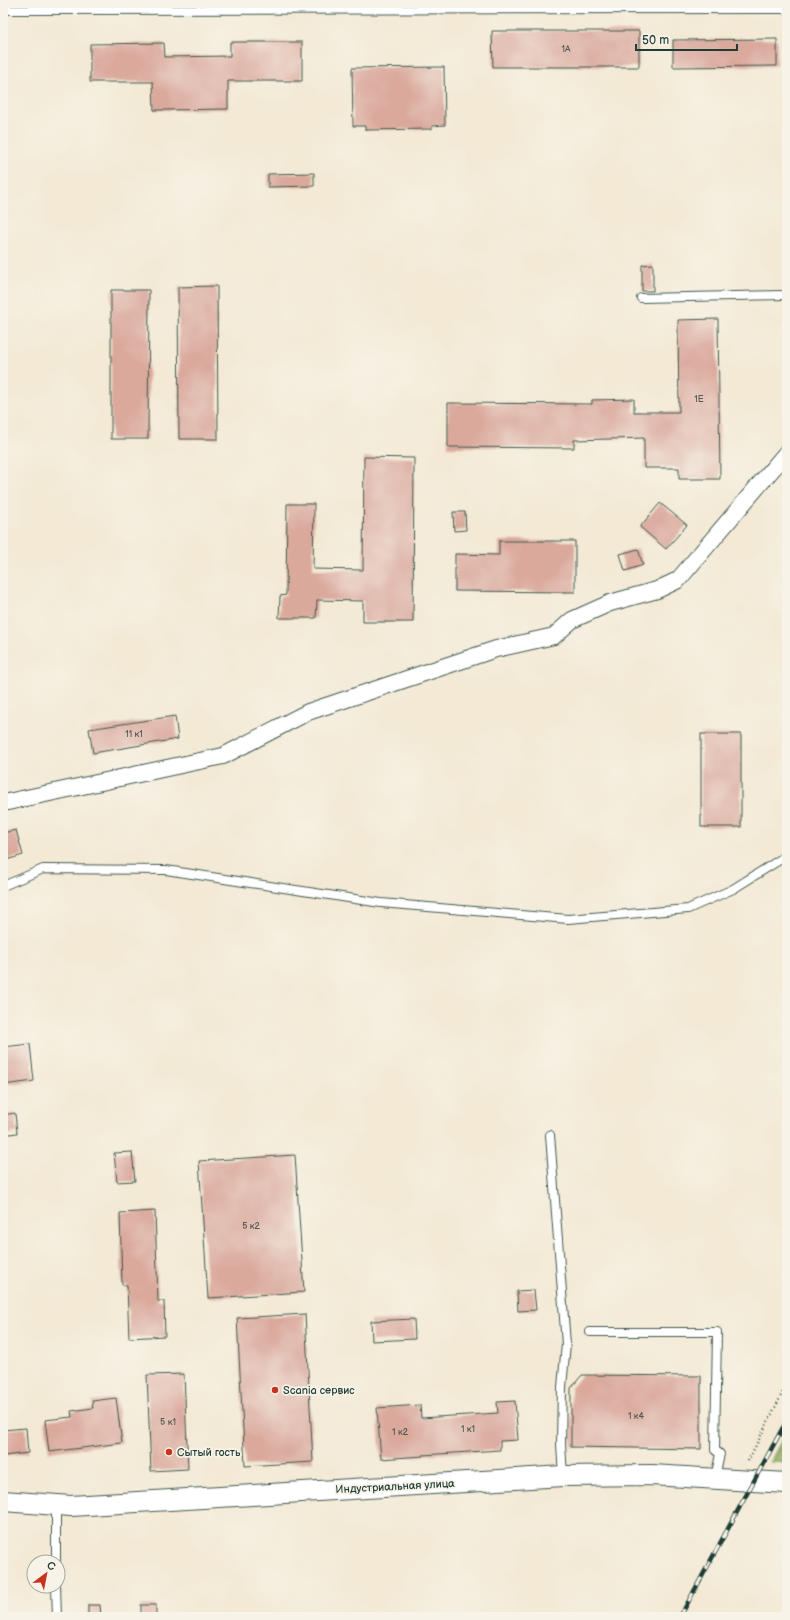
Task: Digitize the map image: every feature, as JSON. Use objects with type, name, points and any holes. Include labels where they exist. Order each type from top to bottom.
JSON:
[{"type":"street","points":[[3,803],[223,756],[308,712],[496,649],[554,636],[572,620],[610,603],[657,590],[678,580],[787,452]]},
{"type":"street","name":"Индустриальная улица","points":[[3,1501],[71,1506],[563,1476],[652,1475],[787,1483]]},
{"type":"lane","points":[[3,10],[787,10]]},
{"type":"lane","points":[[642,298],[787,295]]},
{"type":"lane","points":[[3,886],[43,869],[166,870],[380,903],[568,919],[688,909],[733,889],[781,859],[787,852]]},
{"type":"lane","points":[[550,1135],[566,1344],[562,1387],[561,1444],[563,1476]]},
{"type":"lane","points":[[590,1332],[717,1332],[715,1450],[720,1454],[715,1478]]},
{"type":"lane","points":[[56,1505],[56,1554]]},
{"type":"lane","points":[[56,1594],[57,1617]]},
{"type":"path","points":[[748,1461],[787,1384]]},
{"type":"green space","points":[[787,1431],[787,1463],[770,1462]]},
{"type":"building","points":[[492,31],[639,31],[639,67],[493,67]]},
{"type":"building","points":[[777,39],[777,66],[673,67],[673,40]]},
{"type":"building","points":[[230,42],[302,42],[302,81],[228,81],[228,109],[166,110],[154,110],[153,82],[90,82],[90,44],[164,43],[165,57],[230,56]]},
{"type":"building","points":[[444,67],[445,125],[432,126],[432,129],[365,130],[365,126],[353,126],[352,68]]},
{"type":"building","points":[[314,173],[314,186],[268,187],[268,174]]},
{"type":"building","points":[[653,264],[653,291],[642,291],[642,265]]},
{"type":"building","points":[[217,286],[218,439],[179,439],[178,287]]},
{"type":"building","points":[[111,290],[149,290],[148,439],[111,439]]},
{"type":"building","points":[[718,319],[720,479],[679,479],[679,468],[644,468],[644,438],[574,440],[574,448],[448,447],[448,403],[592,404],[592,400],[634,399],[634,412],[679,412],[678,320]]},
{"type":"building","points":[[364,457],[414,458],[413,622],[363,622],[363,601],[317,600],[316,618],[279,618],[280,596],[286,595],[287,504],[314,504],[313,569],[363,570]]},
{"type":"building","points":[[660,503],[687,525],[666,549],[640,527]]},
{"type":"building","points":[[453,512],[465,512],[466,530],[454,531]]},
{"type":"building","points":[[499,541],[575,541],[575,592],[455,591],[455,554],[499,555]]},
{"type":"building","points":[[638,549],[643,565],[625,571],[620,554]]},
{"type":"building","points":[[175,716],[178,739],[93,753],[89,729]]},
{"type":"building","points":[[701,734],[741,734],[741,827],[701,827]]},
{"type":"building","points":[[16,830],[23,855],[3,861],[3,833]]},
{"type":"building","points":[[30,1044],[34,1081],[3,1085],[3,1047]]},
{"type":"building","points":[[15,1113],[17,1133],[3,1135],[3,1115]]},
{"type":"building","points":[[132,1152],[135,1181],[117,1182],[114,1153]]},
{"type":"building","points":[[295,1155],[304,1292],[208,1298],[199,1161]]},
{"type":"building","points":[[155,1211],[158,1301],[164,1301],[165,1336],[129,1338],[127,1285],[122,1285],[120,1213]]},
{"type":"building","points":[[534,1290],[536,1310],[518,1311],[517,1291]]},
{"type":"building","name":"Scania сервис","points":[[305,1314],[313,1462],[245,1466],[237,1318]]},
{"type":"building","points":[[414,1319],[415,1339],[372,1341],[371,1321]]},
{"type":"building","points":[[184,1374],[188,1469],[151,1471],[147,1375]]},
{"type":"building","points":[[582,1375],[701,1376],[701,1449],[571,1447],[571,1388]]},
{"type":"building","points":[[116,1398],[122,1443],[49,1452],[45,1420],[72,1417],[71,1411],[93,1408],[92,1401]]},
{"type":"building","points":[[515,1401],[518,1440],[500,1441],[500,1450],[381,1459],[377,1408],[420,1405],[421,1418],[498,1413],[497,1402]]},
{"type":"building","points":[[26,1428],[28,1453],[3,1456],[3,1430]]},
{"type":"building","points":[[88,1605],[100,1605],[101,1617],[88,1617]]},
{"type":"building","points":[[141,1605],[156,1605],[156,1617],[141,1617]]},
{"type":"railway","points":[[680,1617],[787,1420]]},
{"type":"place","name":"Scania сервис","points":[[275,1390]]},
{"type":"place","name":"Сытый гость","points":[[169,1452]]}]
